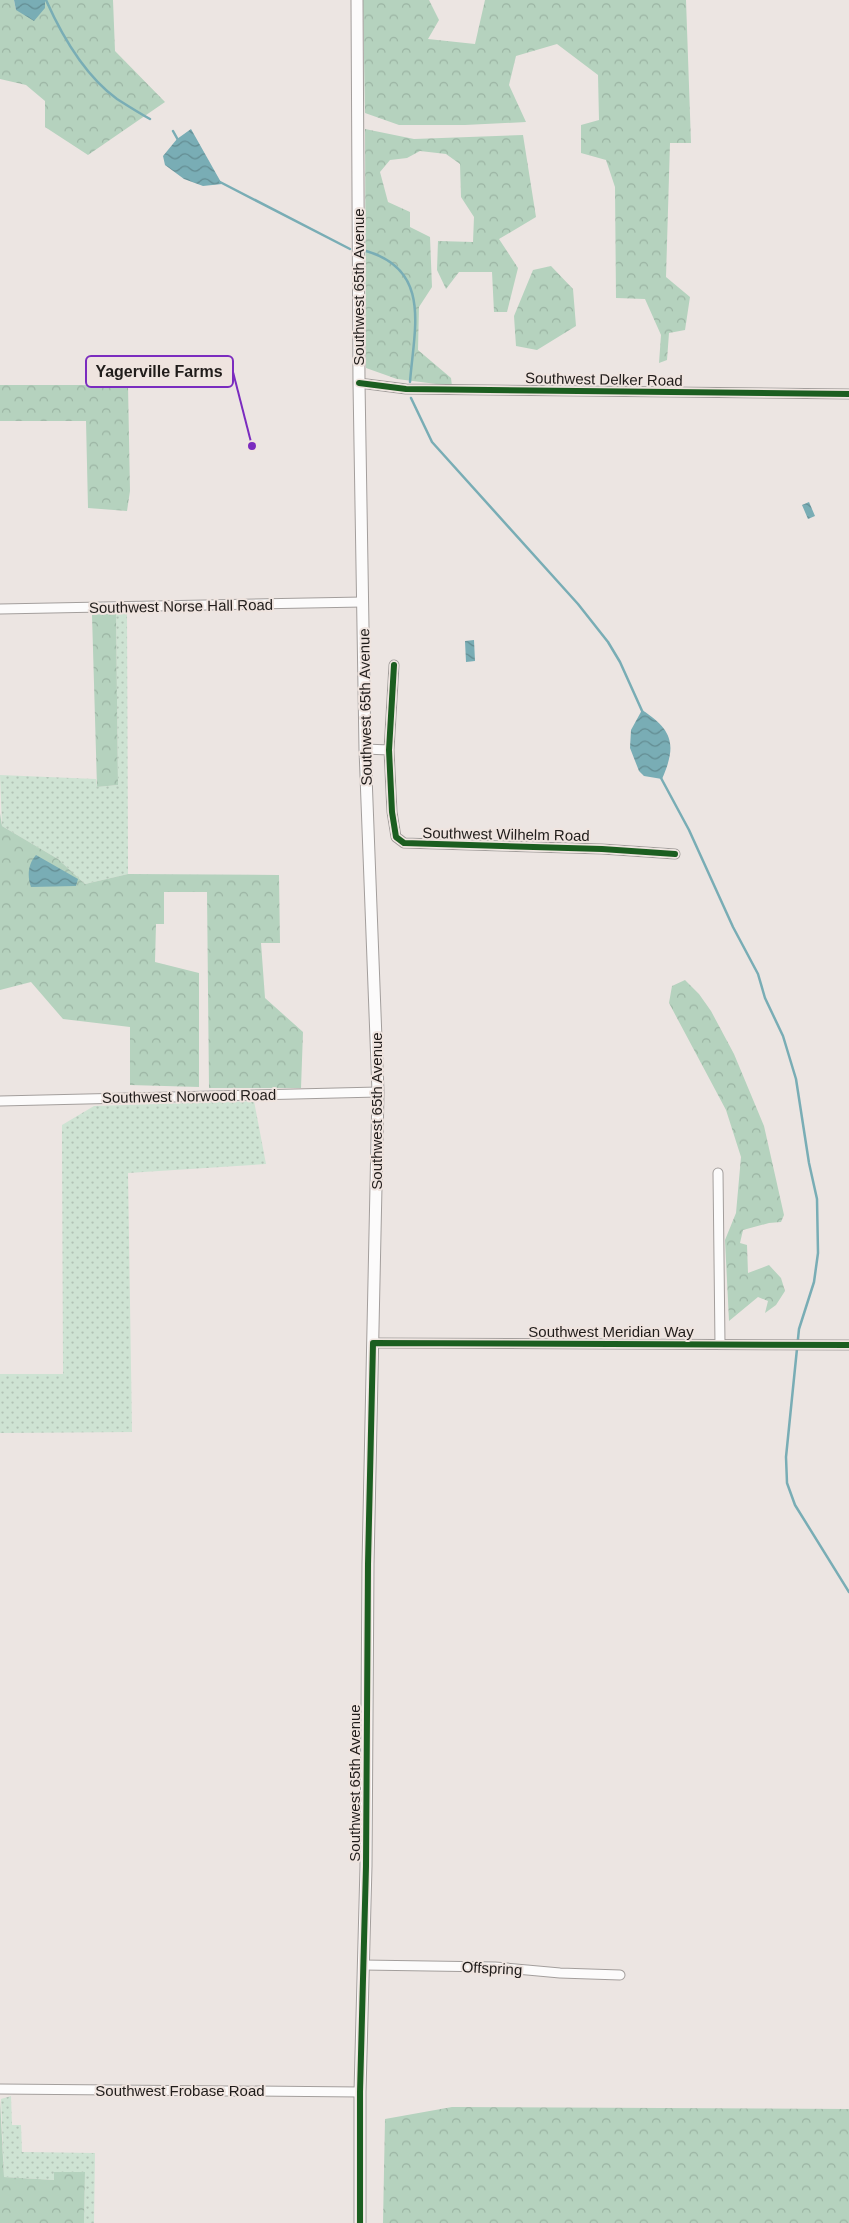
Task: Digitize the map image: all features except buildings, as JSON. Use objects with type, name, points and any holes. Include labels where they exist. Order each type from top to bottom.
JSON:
[{"type":"main road","name":"Southwest 65th Avenue","points":[[356,0],[359,383],[365,749],[378,1092],[368,1564],[366,1866],[360,2092],[360,2223]]},
{"type":"street","name":"Southwest Delker Road","points":[[359,383],[416,389],[849,394]]},
{"type":"street","name":"Southwest Norse Hall Road","points":[[0,609],[363,602]]},
{"type":"street","points":[[365,749],[390,750],[394,665]]},
{"type":"street","name":"Southwest Wilhelm Road","points":[[390,750],[393,828],[396,837],[404,844],[602,849],[675,854]]},
{"type":"street","name":"Southwest Norwood Road","points":[[0,1100],[378,1092]]},
{"type":"street","points":[[718,1174],[720,1344]]},
{"type":"street","name":"Southwest Meridian Way","points":[[373,1343],[849,1345]]},
{"type":"street","name":"Offspring","points":[[363,1965],[495,1967],[560,1973],[620,1974]]},
{"type":"street","name":"Southwest Frobase Road","points":[[0,2089],[360,2092]]},
{"type":"green space","points":[[0,0],[14,0],[16,10],[45,8],[45,0],[113,0],[115,51],[165,102],[88,155],[45,127],[45,101],[26,85],[0,79]]},
{"type":"green space","points":[[363,0],[429,0],[439,20],[428,39],[475,44],[485,0],[686,0],[691,143],[670,143],[666,277],[690,297],[685,330],[669,333],[667,360],[659,363],[661,335],[645,299],[616,298],[615,187],[606,160],[581,153],[581,125],[599,120],[598,75],[557,44],[516,56],[509,85],[526,122],[465,125],[399,125],[365,113]]},
{"type":"green space","points":[[365,129],[414,139],[523,135],[536,217],[499,239],[518,268],[507,312],[494,312],[492,272],[459,272],[446,289],[437,270],[438,241],[473,242],[474,217],[461,197],[460,164],[446,154],[420,151],[407,158],[390,160],[380,172],[388,202],[410,212],[410,227],[430,237],[432,287],[419,307],[418,350],[451,378],[452,386],[397,379],[366,368]]},
{"type":"green space","points":[[551,266],[573,289],[576,326],[537,350],[516,346],[514,316],[533,270]]},
{"type":"green space","points":[[0,385],[128,385],[130,491],[127,511],[88,508],[86,421],[0,421]]},
{"type":"green space","points":[[127,611],[128,874],[85,884],[58,859],[2,826],[0,775],[96,779],[97,787],[118,785],[116,613]]},
{"type":"green space","points":[[116,613],[118,785],[97,787],[92,615]]},
{"type":"green space","points":[[0,813],[2,826],[58,859],[85,884],[128,874],[279,875],[280,943],[261,943],[265,998],[303,1032],[301,1088],[209,1088],[207,892],[164,892],[164,924],[156,924],[155,962],[199,973],[199,1087],[130,1085],[130,1027],[63,1019],[31,982],[0,990]]},
{"type":"green space","points":[[685,980],[699,994],[711,1011],[734,1054],[764,1126],[784,1215],[781,1222],[743,1230],[740,1243],[747,1245],[748,1273],[769,1265],[781,1278],[785,1291],[776,1305],[765,1313],[768,1301],[758,1297],[729,1321],[725,1240],[736,1213],[741,1157],[726,1110],[669,1003],[672,986]]},
{"type":"green space","points":[[254,1101],[266,1164],[128,1173],[132,1432],[0,1433],[0,1374],[63,1374],[62,1125],[94,1106]]},
{"type":"green space","points":[[11,2096],[12,2125],[21,2125],[22,2152],[95,2153],[94,2223],[84,2223],[85,2172],[54,2172],[55,2180],[4,2177],[1,2099]]},
{"type":"green space","points":[[0,2099],[4,2177],[54,2180],[54,2172],[85,2172],[84,2223],[0,2223]]},
{"type":"green space","points":[[452,2107],[849,2109],[849,2223],[383,2223],[385,2119]]},
{"type":"water","points":[[14,0],[45,0],[45,8],[34,21],[16,10]]},
{"type":"water","points":[[191,129],[222,184],[203,186],[184,179],[165,165],[163,156],[177,139]]},
{"type":"water","points":[[809,502],[815,516],[808,519],[802,505]]},
{"type":"water","points":[[474,640],[475,661],[466,662],[465,641]]},
{"type":"water","points":[[642,710],[660,724],[669,739],[670,757],[662,779],[644,776],[639,771],[630,748],[631,730]]},
{"type":"water","points":[[36,855],[78,879],[76,886],[31,887],[29,870],[31,862]]},
{"type":"waterway","points":[[46,0],[59,27],[84,67],[117,99],[150,119]]},
{"type":"waterway","points":[[173,131],[178,140]]},
{"type":"waterway","points":[[220,182],[350,249]]},
{"type":"waterway","points":[[366,251],[387,260],[401,272],[410,287],[414,304],[415,322],[410,382]]},
{"type":"waterway","points":[[411,398],[432,442],[578,604],[608,642],[620,662],[643,713]]},
{"type":"waterway","points":[[661,778],[689,830],[733,927],[758,974],[765,998],[783,1036],[796,1079],[809,1163],[817,1199],[818,1253],[814,1282],[799,1329],[786,1457],[787,1483],[795,1505],[849,1592]]},
{"type":"cycle path","points":[[359,383],[406,389],[849,394]]},
{"type":"cycle path","points":[[394,665],[389,750],[392,812],[396,837],[404,843],[602,849],[675,854]]},
{"type":"cycle path","points":[[360,2223],[360,2092],[366,1866],[368,1564],[373,1343],[849,1345]]},
{"type":"place","name":"Yagerville Farms","points":[[252,446]]}]
